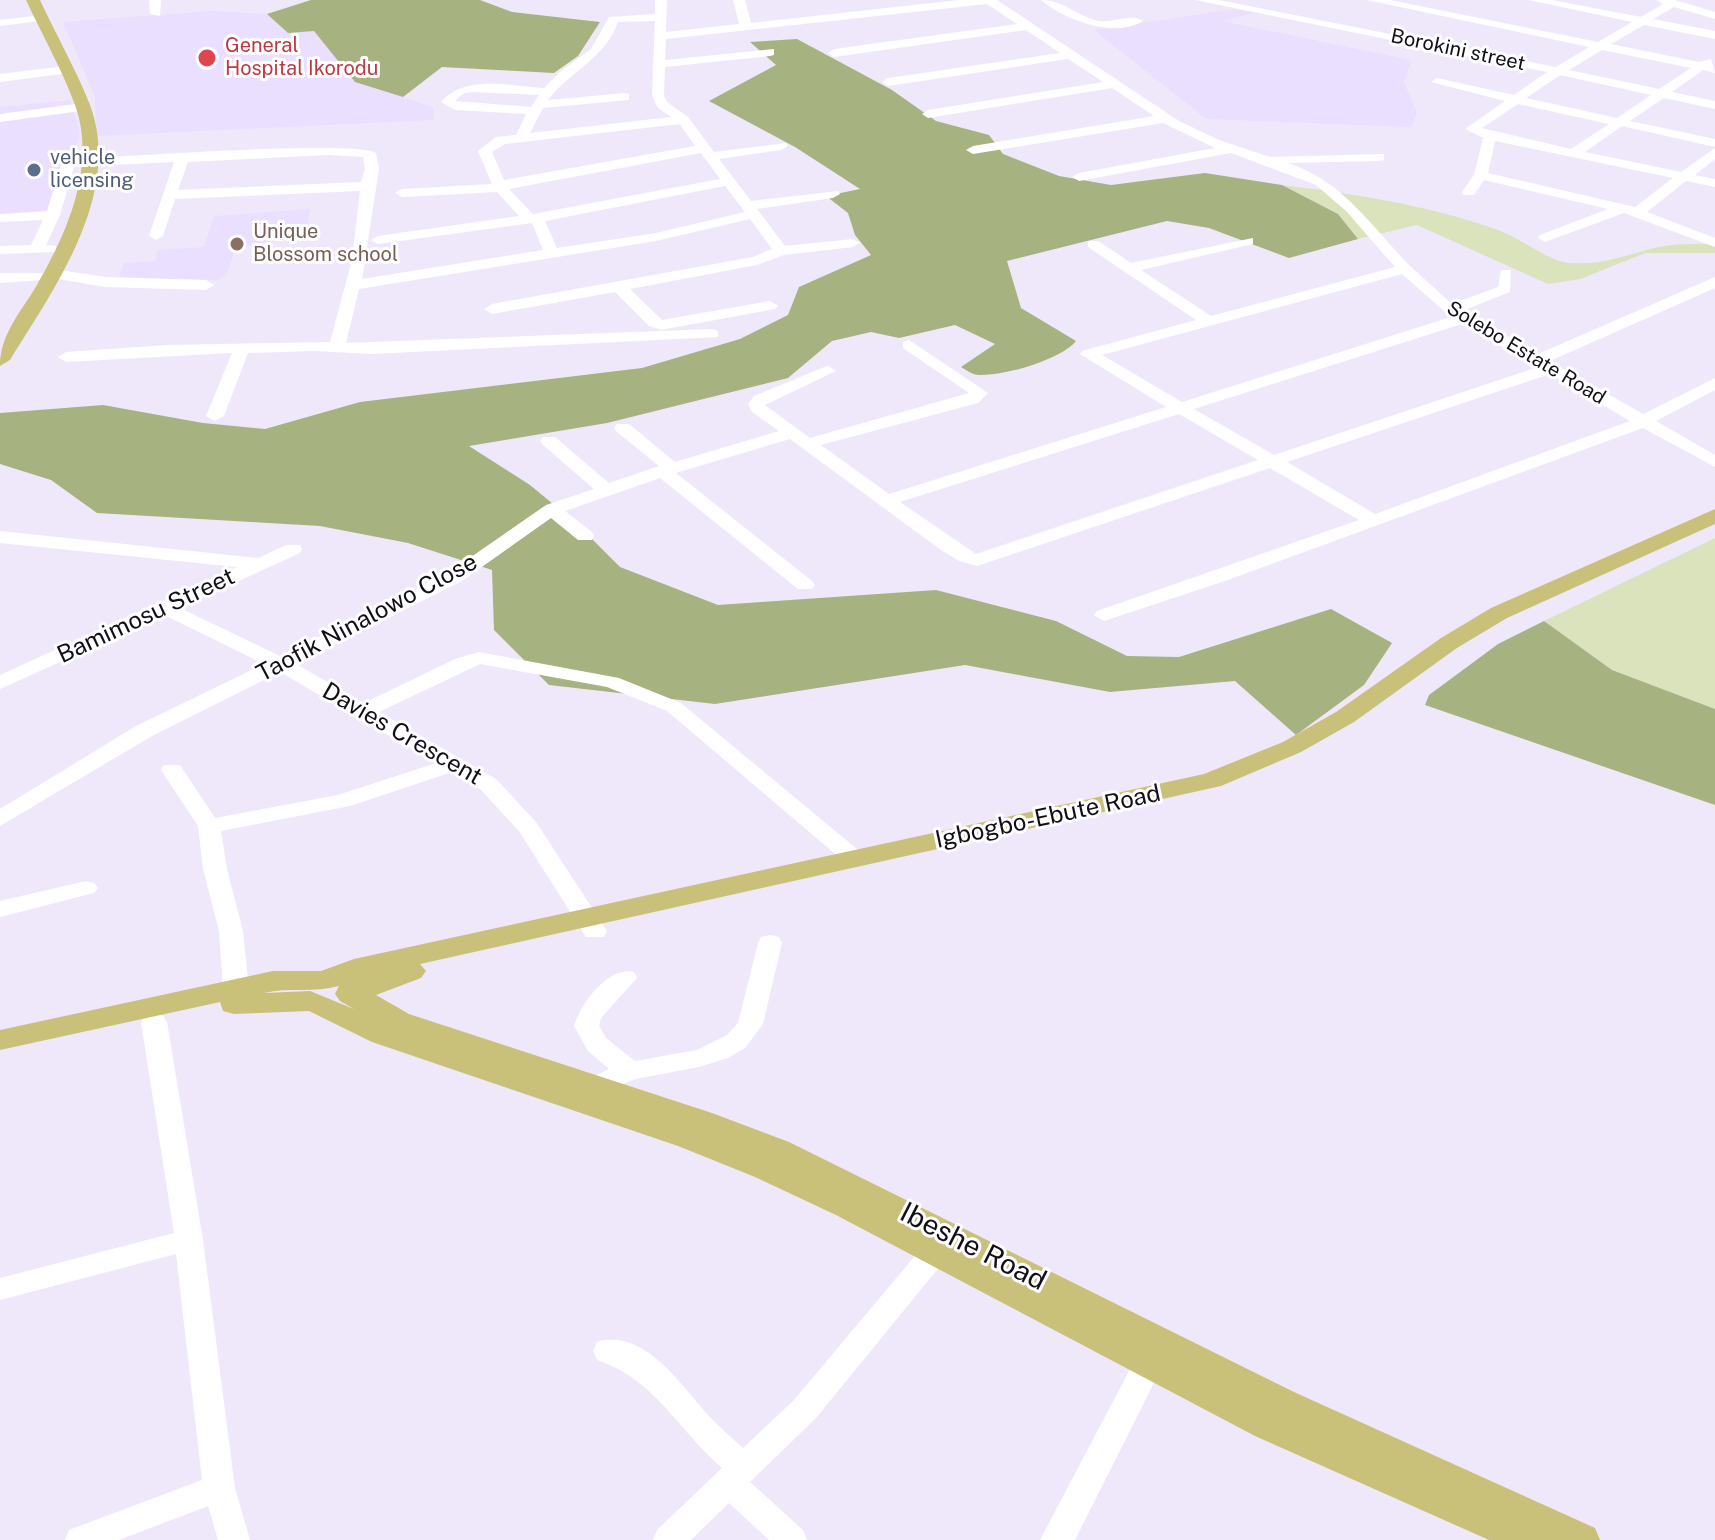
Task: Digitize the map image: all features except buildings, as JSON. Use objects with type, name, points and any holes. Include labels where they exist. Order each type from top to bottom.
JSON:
[{"type":"main road","points":[[0,360],[66,249],[90,158],[89,124],[33,0]]},
{"type":"main road","name":"Igbogbo-Ebute Road","points":[[330,992],[366,989],[396,975],[855,859],[1173,791],[1253,765],[1345,717],[1449,643],[1499,613],[1715,516]]},
{"type":"main road","name":"Igbogbo-Ebute Road","points":[[592,925],[1145,810],[1268,774],[1352,729],[1456,653],[1528,611],[1715,528]]},
{"type":"main road","points":[[0,1040],[273,981],[330,992]]},
{"type":"main road","points":[[0,1054],[225,1005],[330,992]]},
{"type":"main road","name":"Ibeshe Road","points":[[330,992],[398,1021],[701,1121],[778,1150],[1281,1403],[1581,1540]]},
{"type":"main road","name":"Ibeshe Road","points":[[330,992],[383,1035],[689,1138],[808,1188],[1268,1425],[1530,1540]]},
{"type":"street","points":[[155,0],[156,14]]},
{"type":"street","points":[[661,0],[658,95],[662,104],[683,120],[781,251]]},
{"type":"street","points":[[739,0],[746,27]]},
{"type":"street","points":[[661,36],[989,0]]},
{"type":"street","name":"Solebo Estate Road","points":[[989,0],[1174,124],[1321,182],[1352,209],[1405,269],[1457,314],[1715,462]]},
{"type":"street","points":[[1047,0],[1097,25],[1137,21]]},
{"type":"street","name":"Borokini street","points":[[1201,0],[1457,49],[1715,105]]},
{"type":"street","points":[[1373,0],[1715,69]]},
{"type":"street","points":[[1457,49],[1539,1],[1559,0]]},
{"type":"street","points":[[1539,1],[1715,35]]},
{"type":"street","points":[[1715,16],[1668,2],[1645,21],[1559,70],[1472,129],[1490,136],[1715,183]]},
{"type":"street","points":[[1258,11],[1279,4]]},
{"type":"street","points":[[521,138],[535,108],[548,92],[606,40],[613,19],[661,17]]},
{"type":"street","points":[[0,23],[43,18]]},
{"type":"street","points":[[834,53],[1029,26]]},
{"type":"street","points":[[660,64],[770,52]]},
{"type":"street","points":[[888,82],[1068,55]]},
{"type":"street","points":[[1576,152],[1715,56]]},
{"type":"street","points":[[0,78],[65,70]]},
{"type":"street","points":[[1437,82],[1715,143]]},
{"type":"street","points":[[928,114],[1116,84]]},
{"type":"street","points":[[548,92],[465,88],[447,102],[455,106],[535,108],[625,97]]},
{"type":"street","points":[[0,108],[81,103]]},
{"type":"street","points":[[0,118],[81,103]]},
{"type":"street","points":[[973,150],[1168,118]]},
{"type":"street","points":[[402,193],[501,188],[581,151],[683,120]]},
{"type":"street","points":[[1469,192],[1481,175],[1490,136]]},
{"type":"street","points":[[552,254],[533,218],[501,188],[485,151],[501,140],[521,138],[581,151],[707,152],[781,146]]},
{"type":"street","points":[[1079,177],[1232,149]]},
{"type":"street","points":[[36,249],[53,215],[68,165],[90,158],[360,151],[372,157],[372,169],[354,285],[336,349]]},
{"type":"street","points":[[1545,238],[1631,210],[1685,176],[1715,152]]},
{"type":"street","points":[[1266,160],[1379,157]]},
{"type":"street","points":[[156,236],[182,158]]},
{"type":"street","points":[[1481,175],[1631,210],[1715,243]]},
{"type":"street","points":[[378,240],[533,218],[730,181]]},
{"type":"street","points":[[169,195],[367,186]]},
{"type":"street","points":[[354,285],[656,237],[751,210],[833,194]]},
{"type":"street","points":[[0,218],[53,215]]},
{"type":"street","points":[[1128,268],[1248,241]]},
{"type":"street","points":[[492,309],[757,261],[781,251],[853,243]]},
{"type":"street","points":[[1093,244],[1207,321]]},
{"type":"street","points":[[0,250],[66,249]]},
{"type":"street","points":[[1373,520],[1088,354],[1405,269]]},
{"type":"street","points":[[886,501],[1180,409],[1457,314],[1505,289],[1506,273]]},
{"type":"street","points":[[0,278],[52,275],[105,282],[206,285]]},
{"type":"street","points":[[828,371],[756,404],[799,439],[948,546],[977,560],[1542,365],[1715,282]]},
{"type":"street","points":[[617,285],[655,323],[661,325],[770,306]]},
{"type":"street","points":[[66,357],[242,348],[314,346],[336,349],[712,334]]},
{"type":"street","name":"Taofik Ninalowo Close","points":[[0,819],[102,754],[455,577],[552,509],[668,470],[972,399],[980,393],[909,345]]},
{"type":"street","points":[[215,416],[242,348]]},
{"type":"street","points":[[1104,615],[1642,421],[1715,383]]},
{"type":"street","points":[[623,428],[668,470],[805,585]]},
{"type":"street","points":[[549,441],[607,491]]},
{"type":"street","points":[[552,509],[585,536]]},
{"type":"street","points":[[0,537],[262,564]]},
{"type":"street","name":"Bamimosu Street","points":[[0,683],[293,549]]},
{"type":"street","name":"Davies Crescent","points":[[165,608],[281,664],[488,784],[528,827],[592,925]]},
{"type":"street","points":[[365,711],[462,663],[479,658],[633,688],[674,707],[855,859]]},
{"type":"street","points":[[209,826],[342,801],[455,764]]},
{"type":"street","points":[[172,770],[209,826],[215,869],[231,931],[236,989]]},
{"type":"street","points":[[0,909],[86,888]]},
{"type":"street","points":[[595,1087],[620,1072],[702,1057],[726,1048],[740,1038],[750,1026],[770,943]]},
{"type":"street","points":[[625,978],[596,1005],[584,1025],[586,1036],[595,1046],[629,1070]]},
{"type":"street","points":[[154,1022],[189,1240],[219,1488],[234,1540]]},
{"type":"street","points":[[0,1289],[189,1240]]},
{"type":"street","points":[[669,1540],[805,1409],[935,1252]]},
{"type":"street","points":[[608,1351],[637,1360],[657,1376],[791,1540]]},
{"type":"street","points":[[1056,1540],[1149,1363]]},
{"type":"street","points":[[81,1540],[219,1488]]},
{"type":"shaded area","points":[[1235,9],[1254,13],[1221,21],[1412,60],[1404,82],[1417,113],[1411,127],[1206,119],[1094,30]]},
{"type":"shaded area","name":"General Hospital Ikorodu","points":[[211,11],[267,14],[288,33],[314,31],[355,82],[433,107],[434,120],[96,136],[95,97],[63,22]]},
{"type":"shaded area","points":[[70,100],[80,133],[55,214],[0,216],[0,107]]},
{"type":"shaded area","name":"Unique Blossom school","points":[[310,209],[306,237],[236,247],[227,274],[218,280],[119,278],[124,263],[155,261],[158,250],[204,247],[214,216]]},
{"type":"green space","points":[[311,0],[480,0],[512,12],[600,22],[578,56],[554,73],[442,67],[403,97],[355,82],[314,31],[288,33],[267,14]]},
{"type":"green space","points":[[797,39],[892,90],[936,121],[989,135],[1003,154],[1059,176],[1111,185],[1205,173],[1282,185],[1338,214],[1358,239],[1289,258],[1209,228],[1167,221],[1007,261],[1021,308],[1076,341],[1069,348],[1031,366],[989,375],[970,372],[961,367],[995,344],[955,325],[899,338],[871,332],[832,341],[788,378],[607,423],[469,446],[530,485],[576,523],[620,567],[718,605],[936,590],[1056,621],[1127,656],[1179,657],[1331,609],[1392,643],[1364,685],[1296,735],[1235,681],[1110,692],[965,665],[715,704],[549,685],[494,630],[492,570],[408,543],[320,526],[97,513],[51,480],[0,464],[0,413],[103,405],[203,423],[265,429],[360,402],[642,368],[740,339],[788,315],[799,287],[871,255],[855,235],[848,213],[826,196],[860,189],[795,147],[709,101],[776,65],[750,42]]},
{"type":"green space","points":[[1282,185],[1364,197],[1445,214],[1498,230],[1562,262],[1603,261],[1676,245],[1715,244],[1715,253],[1645,253],[1580,279],[1548,284],[1417,225],[1358,239],[1338,214]]},
{"type":"green space","points":[[1715,538],[1715,709],[1612,670],[1544,621]]},
{"type":"green space","points":[[1544,621],[1612,670],[1715,709],[1715,805],[1425,705],[1429,695],[1498,644]]},
{"type":"place","name":"General Hospital Ikorodu","points":[[207,58]]},
{"type":"place","name":"vehicle licensing","points":[[34,170]]},
{"type":"place","name":"Unique Blossom school","points":[[237,244]]}]
